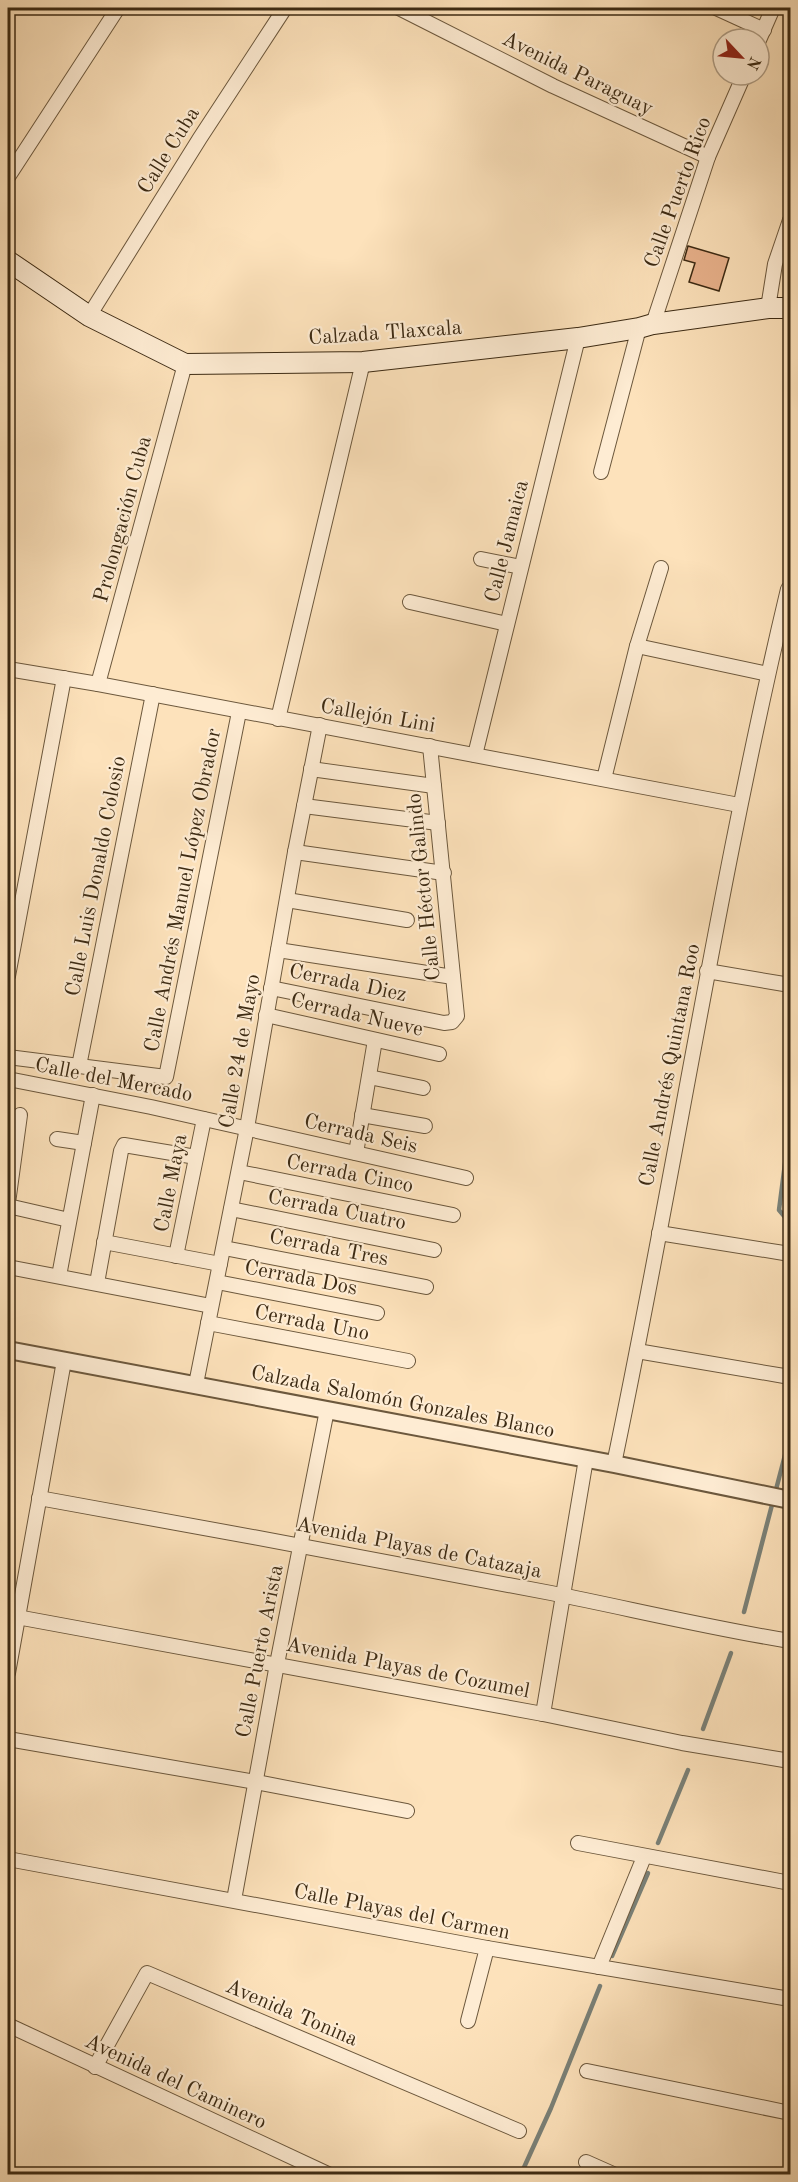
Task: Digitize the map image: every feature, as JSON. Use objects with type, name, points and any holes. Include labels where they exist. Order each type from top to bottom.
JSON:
[{"type":"main road","name":"Calzada Tlaxcala","points":[[8,261],[89,316],[185,364],[363,362],[578,338],[768,308],[790,308]]},
{"type":"street","points":[[8,177],[118,8]]},
{"type":"street","name":"Calle Cuba","points":[[89,316],[285,8]]},
{"type":"street","name":"Avenida Paraguay","points":[[399,8],[553,86],[708,158]]},
{"type":"street","points":[[716,8],[748,27]]},
{"type":"street","points":[[765,27],[773,8]]},
{"type":"street","name":"Calle Puerto Rico","points":[[602,472],[646,326],[708,158],[739,87]]},
{"type":"street","points":[[768,308],[775,264],[790,220]]},
{"type":"street","name":"Calle Jamaica","points":[[475,755],[578,338]]},
{"type":"street","points":[[278,719],[363,362]]},
{"type":"street","name":"Prolongación Cuba","points":[[98,684],[185,364]]},
{"type":"street","points":[[481,559],[521,567]]},
{"type":"street","points":[[604,779],[637,646],[661,568]]},
{"type":"street","name":"Calle Andrés Quintana Roo","points":[[614,1464],[740,805],[788,589]]},
{"type":"street","points":[[410,602],[507,624]]},
{"type":"street","points":[[637,646],[768,674]]},
{"type":"street","name":"Callejón Lini","points":[[8,669],[320,725],[740,805]]},
{"type":"street","points":[[8,976],[64,678]]},
{"type":"street","name":"Calle Luis Donaldo Colosio","points":[[79,1066],[153,694]]},
{"type":"street","name":"Calle Andrés Manuel López Obrador","points":[[166,1077],[239,712]]},
{"type":"street","name":"Calle 24 de Mayo","points":[[196,1384],[239,1172],[295,852],[320,725]]},
{"type":"street","name":"Calle Héctor Galindo","points":[[430,746],[457,1016],[452,1022]]},
{"type":"street","points":[[311,768],[434,786]]},
{"type":"street","points":[[304,806],[438,823]]},
{"type":"street","points":[[295,852],[444,873]]},
{"type":"street","points":[[287,900],[407,920]]},
{"type":"street","points":[[278,950],[453,977]]},
{"type":"street","points":[[707,971],[790,985]]},
{"type":"street","name":"Cerrada Diez","points":[[272,988],[444,1023],[452,1022]]},
{"type":"street","name":"Cerrada Nueve","points":[[266,1015],[440,1054]]},
{"type":"street","points":[[356,1153],[375,1040]]},
{"type":"street","name":"Calle del Mercado","points":[[8,1057],[166,1077]]},
{"type":"street","points":[[369,1077],[423,1088]]},
{"type":"street","name":"Calle del Mercado","points":[[8,1080],[93,1095],[247,1128]]},
{"type":"street","points":[[59,1276],[93,1095]]},
{"type":"street","points":[[20,1115],[8,1204],[69,1220]]},
{"type":"street","points":[[362,1115],[425,1126]]},
{"type":"street","name":"Calle Maya","points":[[176,1256],[204,1119]]},
{"type":"street","name":"Cerrada Seis","points":[[247,1128],[466,1178]]},
{"type":"street","points":[[57,1139],[84,1143]]},
{"type":"street","points":[[97,1283],[124,1145],[196,1157]]},
{"type":"street","name":"Cerrada Cinco","points":[[239,1172],[453,1215]]},
{"type":"street","name":"Cerrada Cuatro","points":[[231,1209],[434,1250]]},
{"type":"street","points":[[659,1233],[790,1254]]},
{"type":"street","points":[[104,1242],[220,1264]]},
{"type":"street","name":"Cerrada Tres","points":[[224,1248],[426,1287]]},
{"type":"street","points":[[8,1266],[212,1306]]},
{"type":"street","name":"Cerrada Dos","points":[[217,1282],[376,1313]]},
{"type":"street","name":"Cerrada Uno","points":[[208,1323],[408,1361]]},
{"type":"street","name":"Calzada Salomón Gonzales Blanco","points":[[8,1350],[614,1464],[790,1500]]},
{"type":"street","points":[[637,1352],[787,1377]]},
{"type":"street","points":[[8,1673],[64,1361]]},
{"type":"street","name":"Calle Puerto Arista","points":[[234,1900],[327,1410]]},
{"type":"street","points":[[543,1714],[586,1459]]},
{"type":"street","name":"Avenida Playas de Catazaja","points":[[39,1498],[300,1545],[790,1641]]},
{"type":"street","name":"Avenida Playas de Cozumel","points":[[17,1617],[543,1714],[682,1743],[790,1761]]},
{"type":"street","points":[[8,1739],[407,1811]]},
{"type":"street","points":[[578,1843],[660,1860],[790,1882]]},
{"type":"street","points":[[599,1967],[644,1857]]},
{"type":"street","name":"Calle Playas del Carmen","points":[[8,1859],[487,1948],[790,1999]]},
{"type":"street","points":[[468,2021],[487,1948]]},
{"type":"street","name":"Avenida Tonina","points":[[95,2067],[147,1973],[519,2131]]},
{"type":"street","name":"Avenida del Caminero","points":[[8,2025],[328,2175]]},
{"type":"street","points":[[587,2071],[790,2113]]},
{"type":"street","points":[[586,2162],[613,2175]]},
{"type":"building","points":[[688,246],[729,258],[719,291],[689,282],[695,263],[684,260]]},
{"type":"waterway","points":[[790,1125],[779,1210],[790,1223]]},
{"type":"waterway","points":[[744,1612],[790,1436]]},
{"type":"waterway","points":[[703,1729],[731,1653]]},
{"type":"waterway","points":[[658,1843],[688,1770]]},
{"type":"waterway","points":[[612,1956],[648,1873]]},
{"type":"waterway","points":[[521,2174],[551,2108],[600,1986]]}]
